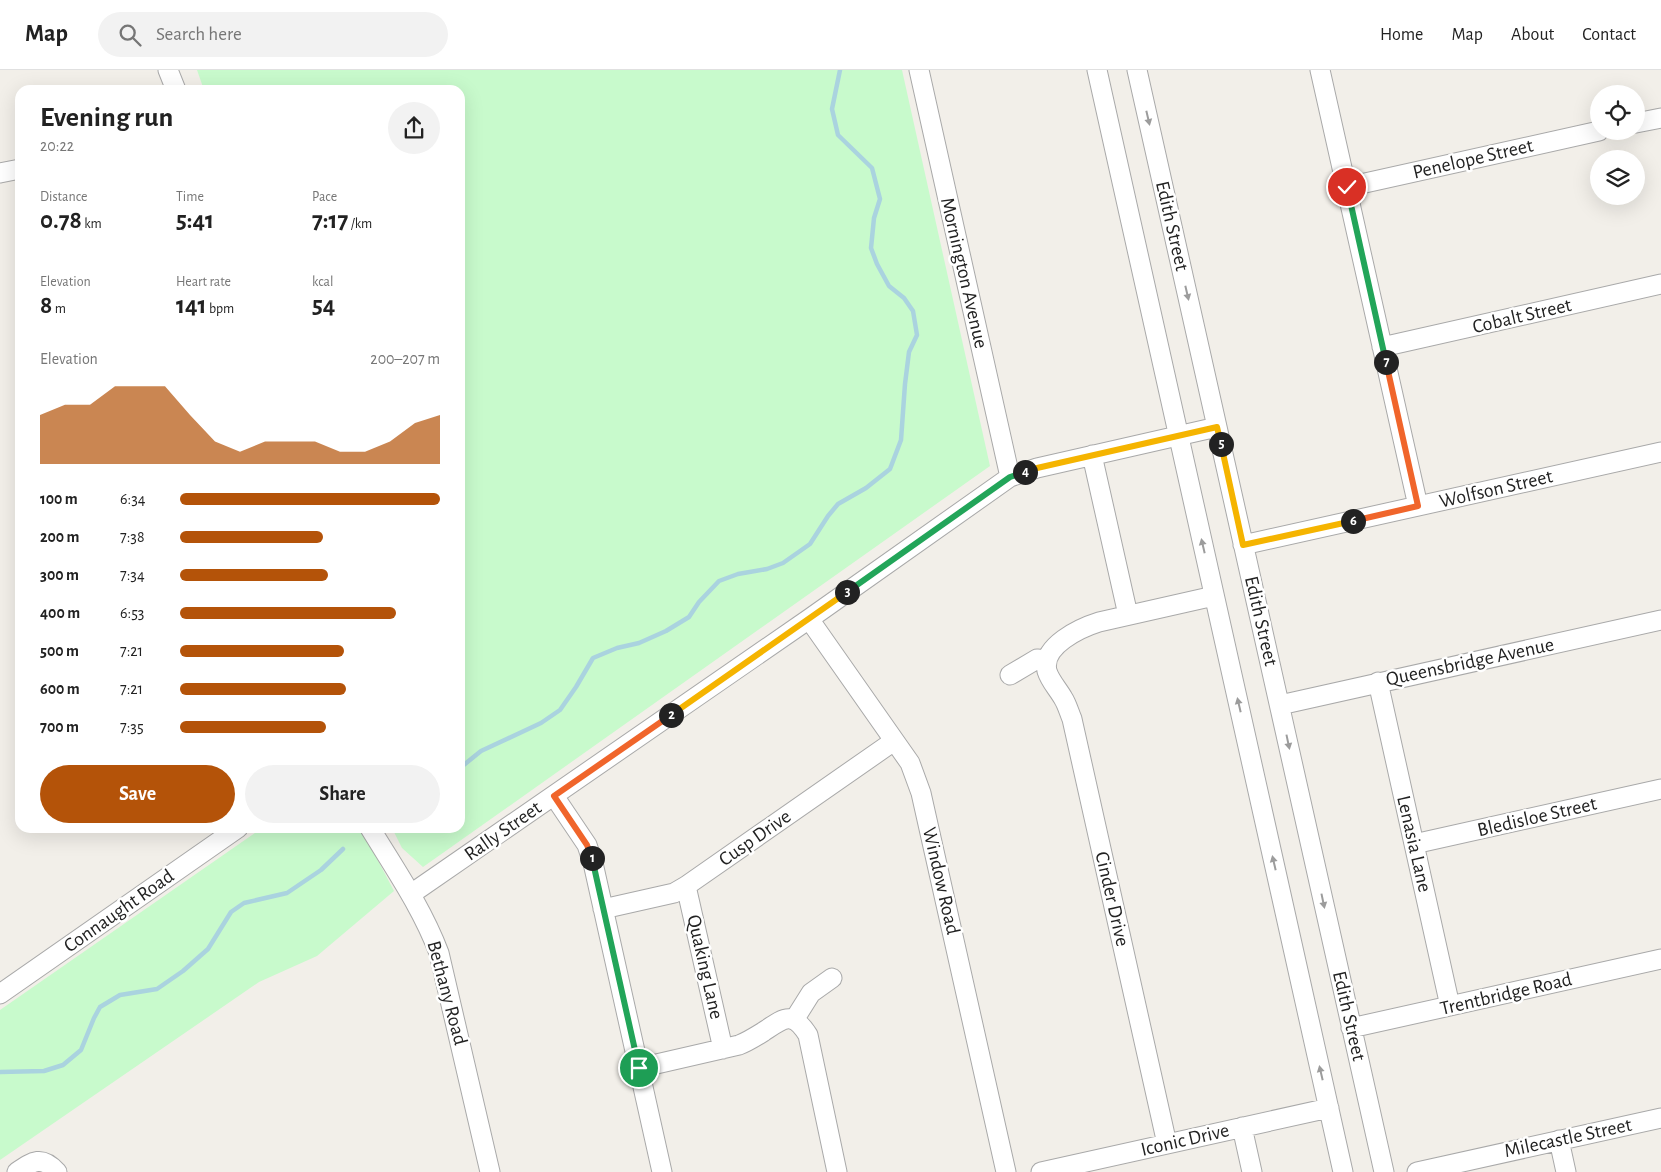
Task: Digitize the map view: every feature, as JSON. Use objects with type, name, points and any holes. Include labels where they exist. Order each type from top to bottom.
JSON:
[{"type":"street","points":[[168,70],[174,85]]},
{"type":"street","name":"Mornington Avenue","points":[[918,70],[1010,477]]},
{"type":"street","name":"Edith Street","points":[[1097,70],[1343,1172]]},
{"type":"street","name":"Edith Street","points":[[1137,70],[1384,1172]]},
{"type":"street","points":[[1320,70],[1418,506]]},
{"type":"street","points":[[1645,121],[1661,118]]},
{"type":"street","name":"Penelope Street","points":[[1347,187],[1590,133]]},
{"type":"street","points":[[0,173],[15,170]]},
{"type":"street","name":"Cobalt Street","points":[[1382,346],[1661,284]]},
{"type":"street","name":"Rally Street","points":[[411,894],[809,619],[1010,477],[1037,468],[1217,427]]},
{"type":"street","name":"Wolfson Street","points":[[1243,545],[1661,452]]},
{"type":"street","points":[[1092,455],[1128,615]]},
{"type":"street","points":[[1010,675],[1037,659],[1046,660],[1050,651],[1084,627],[1214,596]]},
{"type":"street","name":"Window Road","points":[[809,619],[910,763],[921,793],[1006,1172]]},
{"type":"street","name":"Queensbridge Avenue","points":[[1280,705],[1661,620]]},
{"type":"street","name":"Cinder Drive","points":[[1046,660],[1050,677],[1066,703],[1072,719],[1167,1144]]},
{"type":"street","name":"Lenasia Lane","points":[[1378,682],[1450,1006]]},
{"type":"street","name":"Cusp Drive","points":[[603,909],[674,893],[894,741]]},
{"type":"street","name":"Bledisloe Street","points":[[1414,844],[1661,789]]},
{"type":"street","points":[[554,796],[587,845],[593,863],[662,1172]]},
{"type":"street","name":"Connaught Road","points":[[0,994],[231,833]]},
{"type":"street","name":"Bethany Road","points":[[373,833],[411,894],[429,927],[439,953],[490,1172]]},
{"type":"street","name":"Quaking Lane","points":[[686,886],[723,1049]]},
{"type":"street","name":"Trentbridge Road","points":[[1351,1028],[1661,959]]},
{"type":"street","points":[[794,1020],[811,993],[832,978]]},
{"type":"street","points":[[639,1068],[739,1045],[785,1018],[794,1020],[802,1026],[808,1035],[836,1172]]},
{"type":"street","name":"Iconic Drive","points":[[1041,1172],[1076,1168],[1167,1144],[1329,1108]]},
{"type":"street","name":"Milecastle Street","points":[[1416,1172],[1661,1118]]},
{"type":"street","points":[[1242,1127],[1252,1172]]},
{"type":"street","points":[[1559,1140],[1566,1172]]},
{"type":"street","points":[[17,1172],[29,1164],[40,1161],[49,1163],[57,1172]]},
{"type":"green space","points":[[197,70],[902,70],[990,466],[423,867],[402,848],[394,833],[465,833],[465,85],[202,85]]},
{"type":"green space","points":[[255,833],[364,833],[394,891],[317,956],[259,982],[0,1160],[0,1010]]},
{"type":"waterway","points":[[465,764],[481,751],[541,723],[560,710],[593,658],[617,648],[639,643],[666,631],[689,617],[699,602],[719,581],[738,574],[767,569],[783,563],[810,544],[838,504],[866,488],[890,469],[901,440],[909,352],[917,335],[913,311],[904,298],[889,286],[871,248],[874,218],[880,199],[872,168],[838,135],[832,109],[840,70]]},
{"type":"waterway","points":[[0,1072],[44,1071],[63,1065],[81,1050],[100,1007],[120,995],[157,989],[183,971],[208,949],[231,912],[244,903],[287,893],[321,870],[343,849]]},
{"type":"route","points":[[639,1068],[593,863],[587,845],[554,796],[1010,477],[1037,468],[1217,427],[1243,545],[1418,506],[1347,187]]}]
